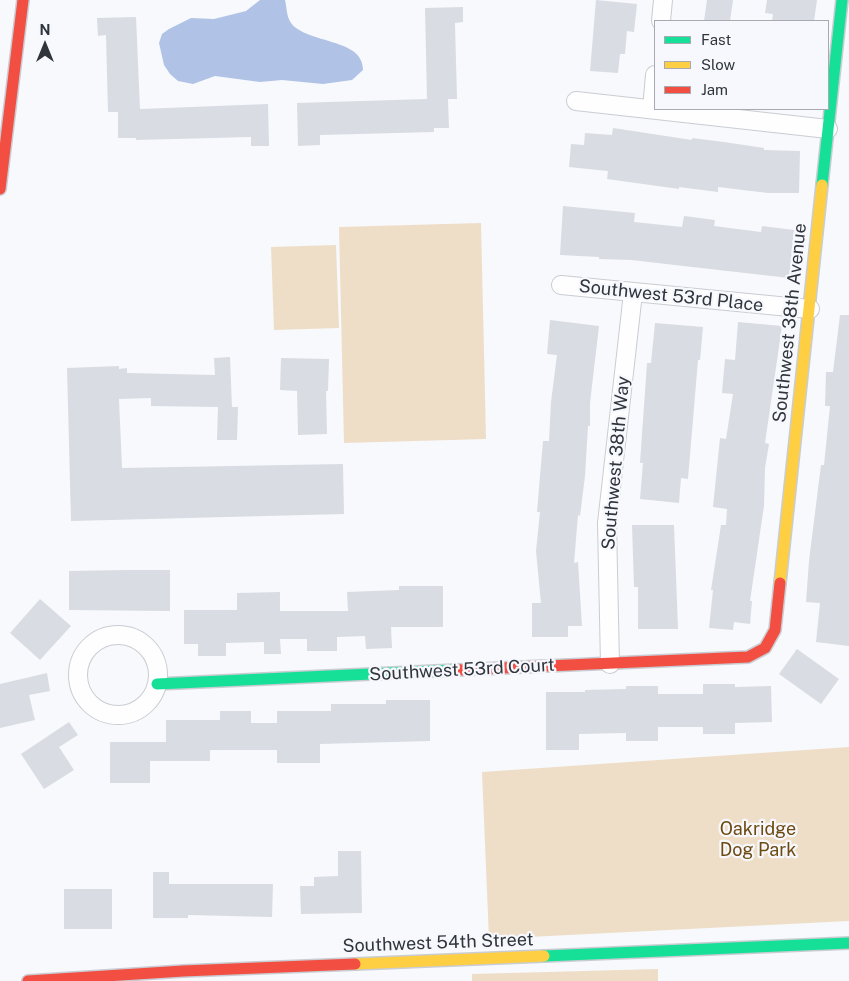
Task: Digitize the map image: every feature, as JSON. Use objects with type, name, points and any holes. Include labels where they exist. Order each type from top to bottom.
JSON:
[{"type":"street","points":[[0,189],[7,65],[23,0]]},
{"type":"street","points":[[661,20],[663,0]]},
{"type":"street","name":"Southwest 38th Avenue","points":[[765,648],[775,630],[842,0]]},
{"type":"street","points":[[576,101],[652,109],[654,86]]},
{"type":"street","points":[[660,110],[828,130]]},
{"type":"street","name":"Southwest 53rd Place","points":[[561,285],[810,310]]},
{"type":"street","name":"Southwest 38th Way","points":[[610,664],[607,523],[632,292]]},
{"type":"street","points":[[116,635],[128,636],[139,641],[152,654],[158,672],[157,684],[152,697],[142,707],[130,713],[116,714],[102,711],[91,703],[83,692],[79,679],[80,665],[84,654],[92,644],[103,638],[116,635]]},
{"type":"street","name":"Southwest 53rd Court","points":[[157,684],[748,657],[765,648]]},
{"type":"street","name":"Southwest 54th Street","points":[[28,981],[183,976],[849,943]]},
{"type":"green space","points":[[481,223],[486,439],[344,443],[339,227]]},
{"type":"green space","points":[[336,245],[339,328],[274,330],[271,247]]},
{"type":"green space","name":"Oakridge Dog Park","points":[[849,747],[849,921],[489,939],[482,772]]},
{"type":"green space","points":[[658,969],[658,981],[472,981],[472,974]]},
{"type":"water","points":[[260,0],[285,0],[287,14],[291,23],[309,35],[333,42],[354,52],[361,60],[363,70],[352,80],[323,84],[282,80],[260,82],[215,76],[193,84],[178,81],[170,74],[164,65],[159,43],[162,34],[191,18],[214,19],[246,11]]},
{"type":"building","points":[[596,0],[637,4],[634,32],[627,31],[625,54],[620,54],[618,73],[590,71]]},
{"type":"building","points":[[707,0],[733,0],[730,20],[704,20]]},
{"type":"building","points":[[767,0],[817,0],[814,20],[772,20],[773,14],[765,13]]},
{"type":"building","points":[[463,7],[463,22],[455,23],[457,99],[448,99],[449,128],[434,128],[434,132],[320,135],[320,145],[298,146],[297,103],[427,99],[425,8]]},
{"type":"building","points":[[136,17],[140,109],[268,104],[269,146],[251,146],[251,137],[136,140],[136,138],[118,138],[118,112],[108,112],[106,35],[98,36],[97,18]]},
{"type":"building","points":[[613,128],[692,140],[692,138],[724,142],[764,148],[764,150],[800,151],[799,193],[768,193],[718,187],[718,192],[679,187],[679,189],[607,179],[608,171],[569,167],[571,144],[584,145],[585,133],[612,135]]},
{"type":"building","points":[[563,206],[635,213],[634,222],[682,227],[684,216],[715,220],[714,226],[761,232],[762,226],[794,230],[789,278],[631,260],[560,255]]},
{"type":"building","points":[[840,315],[849,315],[849,646],[816,642],[820,603],[806,602],[809,561],[821,465],[824,465],[830,406],[825,406],[826,372],[833,372]]},
{"type":"building","points":[[550,320],[599,326],[590,403],[590,426],[588,426],[585,476],[580,516],[578,515],[574,563],[578,562],[582,626],[568,626],[568,637],[532,637],[532,603],[541,603],[536,551],[540,512],[537,512],[543,441],[549,441],[551,402],[557,355],[547,354]]},
{"type":"building","points":[[738,322],[782,326],[765,443],[769,444],[765,468],[764,506],[750,601],[752,601],[750,624],[734,622],[733,630],[709,628],[713,590],[711,590],[721,525],[726,525],[727,509],[713,507],[720,438],[726,439],[733,394],[722,393],[725,359],[735,360]]},
{"type":"building","points":[[655,323],[703,327],[700,360],[698,360],[688,479],[681,478],[679,503],[640,499],[643,463],[640,463],[647,363],[651,363]]},
{"type":"building","points":[[230,357],[232,407],[238,407],[237,440],[217,440],[218,407],[151,406],[151,398],[119,399],[122,468],[343,464],[344,514],[71,521],[67,368],[119,366],[119,369],[127,368],[127,373],[215,375],[214,358]]},
{"type":"building","points":[[281,358],[329,359],[328,391],[326,391],[327,434],[298,435],[297,391],[280,390]]},
{"type":"building","points":[[632,525],[674,525],[678,629],[638,629],[638,587],[634,587]]},
{"type":"building","points":[[170,570],[170,611],[69,610],[69,571]]},
{"type":"building","points":[[399,586],[443,586],[443,627],[391,627],[392,648],[366,649],[365,636],[337,637],[337,651],[307,651],[307,639],[280,639],[281,654],[264,654],[264,642],[226,643],[226,656],[198,656],[198,644],[184,644],[184,610],[237,610],[237,593],[280,592],[280,611],[348,611],[347,592],[399,590]]},
{"type":"building","points":[[40,599],[71,626],[40,660],[10,633]]},
{"type":"building","points":[[797,649],[839,679],[821,704],[779,674]]},
{"type":"building","points":[[47,673],[50,691],[29,695],[35,720],[0,728],[0,684]]},
{"type":"building","points":[[703,684],[735,684],[735,687],[771,686],[772,722],[735,723],[735,734],[703,734],[703,727],[658,727],[658,741],[626,741],[626,733],[579,734],[579,750],[546,750],[546,692],[585,692],[585,690],[626,689],[626,686],[658,686],[658,694],[703,694]]},
{"type":"building","points":[[386,700],[430,700],[430,741],[320,744],[320,763],[277,763],[277,750],[210,750],[210,761],[150,761],[150,783],[110,783],[110,742],[166,742],[166,720],[220,720],[220,711],[251,711],[251,723],[277,723],[277,711],[331,711],[331,704],[386,704]]},
{"type":"building","points":[[69,722],[78,735],[59,747],[74,770],[44,789],[21,754]]},
{"type":"building","points":[[338,851],[361,851],[362,913],[301,914],[300,886],[314,886],[314,877],[338,876]]},
{"type":"building","points":[[153,872],[169,872],[169,884],[273,884],[272,917],[188,915],[188,918],[153,918]]},
{"type":"building","points":[[64,889],[112,889],[112,929],[64,929]]},
{"type":"traffic: fast","points":[[822,185],[842,0]]},
{"type":"traffic: fast","points":[[157,684],[457,670]]},
{"type":"traffic: fast","points":[[544,956],[849,943]]},
{"type":"traffic: slow","points":[[780,583],[822,185]]},
{"type":"traffic: slow","points":[[355,964],[544,956]]},
{"type":"traffic: jam","points":[[0,189],[23,0]]},
{"type":"traffic: jam","points":[[457,670],[748,657],[765,648],[775,630],[780,583]]},
{"type":"traffic: jam","points":[[28,981],[183,971],[355,964]]}]
